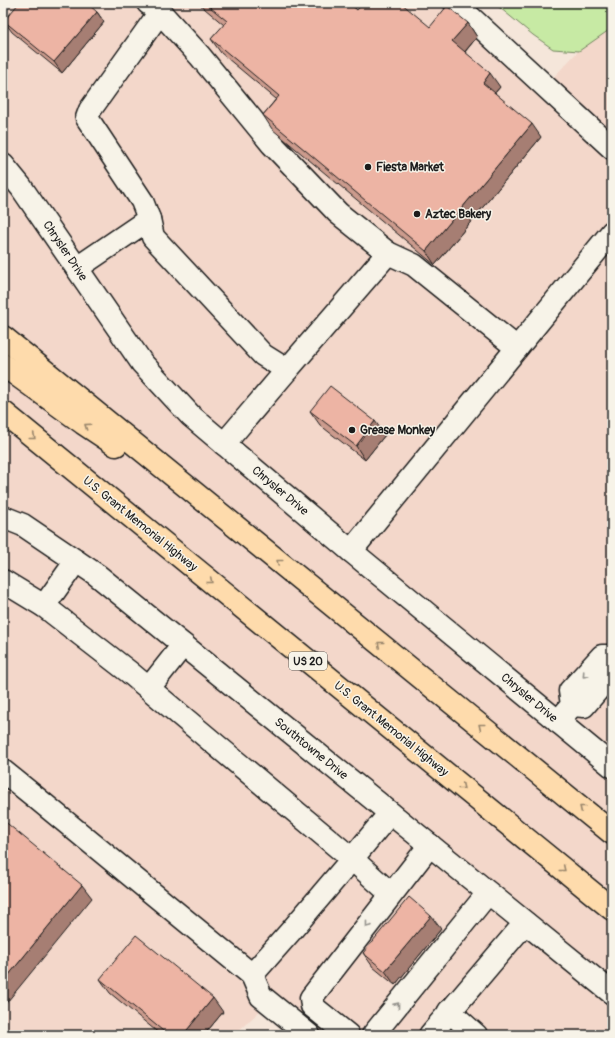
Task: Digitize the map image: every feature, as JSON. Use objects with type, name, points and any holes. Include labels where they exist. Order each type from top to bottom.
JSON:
[{"type":"main road","points":[[3,337],[612,833]]},
{"type":"main road","points":[[3,365],[83,423],[214,509]]},
{"type":"main road","name":"U.S. Grant Memorial Highway","points":[[3,412],[612,909]]},
{"type":"street","points":[[455,3],[612,148]]},
{"type":"street","points":[[287,370],[263,355],[153,237],[149,219],[142,201],[87,118],[90,110],[154,8],[200,56],[272,144],[338,213],[388,254],[414,265],[517,348]]},
{"type":"street","name":"Chrysler Drive","points":[[3,165],[21,186],[142,363],[191,416],[351,551],[612,766]]},
{"type":"street","points":[[77,268],[149,219]]},
{"type":"street","points":[[351,551],[612,232]]},
{"type":"street","points":[[224,444],[388,254]]},
{"type":"street","name":"Southtowne Drive","points":[[3,517],[23,525],[97,575],[612,993]]},
{"type":"street","points":[[44,606],[76,561]]},
{"type":"street","points":[[3,582],[44,606],[148,688],[392,894]]},
{"type":"street","points":[[148,688],[183,645]]},
{"type":"street","points":[[558,722],[572,705],[570,691],[602,656],[612,656]]},
{"type":"street","points":[[572,705],[584,706],[612,673]]},
{"type":"street","points":[[3,772],[252,975],[261,996],[309,1035]]},
{"type":"street","points":[[252,975],[390,813]]},
{"type":"street","points":[[348,1035],[312,1006],[311,998],[430,846]]},
{"type":"street","points":[[373,1035],[488,893]]},
{"type":"street","points":[[430,1035],[525,923]]},
{"type":"street","points":[[449,1011],[476,1035]]},
{"type":"shaded area","points":[[3,3],[452,3],[546,85],[608,20],[612,24],[612,1035],[294,1035],[262,1009],[234,1035],[3,1035]]},
{"type":"green space","points":[[494,3],[612,3],[612,28],[579,51],[553,49],[533,35]]},
{"type":"building","points":[[19,3],[87,3],[97,12],[54,62],[4,21]]},
{"type":"building","points":[[205,3],[349,3],[357,10],[363,3],[401,3],[430,27],[447,6],[468,23],[452,41],[490,73],[483,83],[532,124],[426,251],[263,115],[279,96],[211,39],[227,21]]},
{"type":"building","points":[[330,386],[375,421],[356,446],[310,411]]},
{"type":"building","points":[[3,820],[82,885],[3,982]]},
{"type":"building","points":[[409,897],[431,916],[385,971],[363,953]]},
{"type":"building","points":[[136,935],[213,998],[183,1035],[168,1035],[100,979]]},
{"type":"place","name":"Fiesta Market","points":[[368,167]]},
{"type":"place","name":"Aztec Bakery","points":[[417,214]]},
{"type":"place","name":"Grease Monkey","points":[[352,430]]}]
